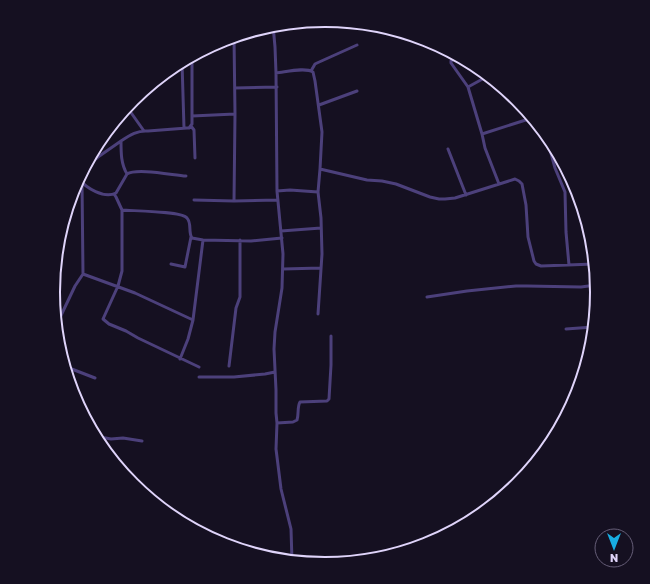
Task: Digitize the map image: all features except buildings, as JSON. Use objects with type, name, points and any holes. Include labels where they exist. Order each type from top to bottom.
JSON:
[{"type":"street","points":[[274,32],[276,73],[278,200],[282,238],[283,269],[274,349],[277,423],[276,449],[281,489],[291,529],[292,555]]},
{"type":"street","points":[[234,43],[234,201]]},
{"type":"street","points":[[311,71],[315,64],[357,45]]},
{"type":"street","points":[[452,60],[451,63],[468,87],[485,148],[499,184]]},
{"type":"street","points":[[192,64],[191,126],[194,128],[195,132],[195,158]]},
{"type":"street","points":[[182,69],[184,128]]},
{"type":"street","points":[[276,73],[308,70],[314,74],[322,132],[318,192],[321,228],[321,268],[318,314]]},
{"type":"street","points":[[468,87],[482,79]]},
{"type":"street","points":[[235,88],[276,87]]},
{"type":"street","points":[[319,105],[357,91]]},
{"type":"street","points":[[131,112],[144,131]]},
{"type":"street","points":[[192,116],[235,114]]},
{"type":"street","points":[[482,134],[526,120]]},
{"type":"street","points":[[96,158],[133,134],[144,131],[189,128],[191,126]]},
{"type":"street","points":[[122,141],[123,168],[127,174]]},
{"type":"street","points":[[448,149],[466,195]]},
{"type":"street","points":[[552,156],[565,192],[569,265]]},
{"type":"street","points":[[320,169],[367,180],[396,184],[439,199],[455,198],[515,179],[522,184],[526,205],[528,237],[536,264],[541,266],[588,266]]},
{"type":"street","points":[[84,183],[96,191],[109,195],[114,194],[120,188],[127,174],[129,173],[137,172],[186,176]]},
{"type":"street","points":[[61,314],[73,288],[83,274],[82,186]]},
{"type":"street","points":[[278,191],[290,190],[318,192]]},
{"type":"street","points":[[114,194],[122,210],[122,271],[118,286],[102,319],[109,324],[199,367]]},
{"type":"street","points":[[194,200],[278,200]]},
{"type":"street","points":[[122,210],[185,216],[188,220],[191,237],[185,267],[171,264]]},
{"type":"street","points":[[281,231],[321,228]]},
{"type":"street","points":[[191,237],[203,240],[250,241],[282,238]]},
{"type":"street","points":[[180,359],[188,339],[193,320],[203,240]]},
{"type":"street","points":[[230,366],[236,308],[240,297],[240,240]]},
{"type":"street","points":[[283,269],[321,268]]},
{"type":"street","points":[[83,274],[118,286],[193,320]]},
{"type":"street","points":[[427,297],[467,290],[516,286],[590,286]]},
{"type":"street","points":[[566,329],[588,327]]},
{"type":"street","points":[[277,423],[293,422],[297,420],[298,405],[300,402],[328,401],[331,365],[331,336]]},
{"type":"street","points":[[71,369],[95,378]]},
{"type":"street","points":[[199,378],[234,377],[275,372]]},
{"type":"street","points":[[104,437],[142,441]]}]
